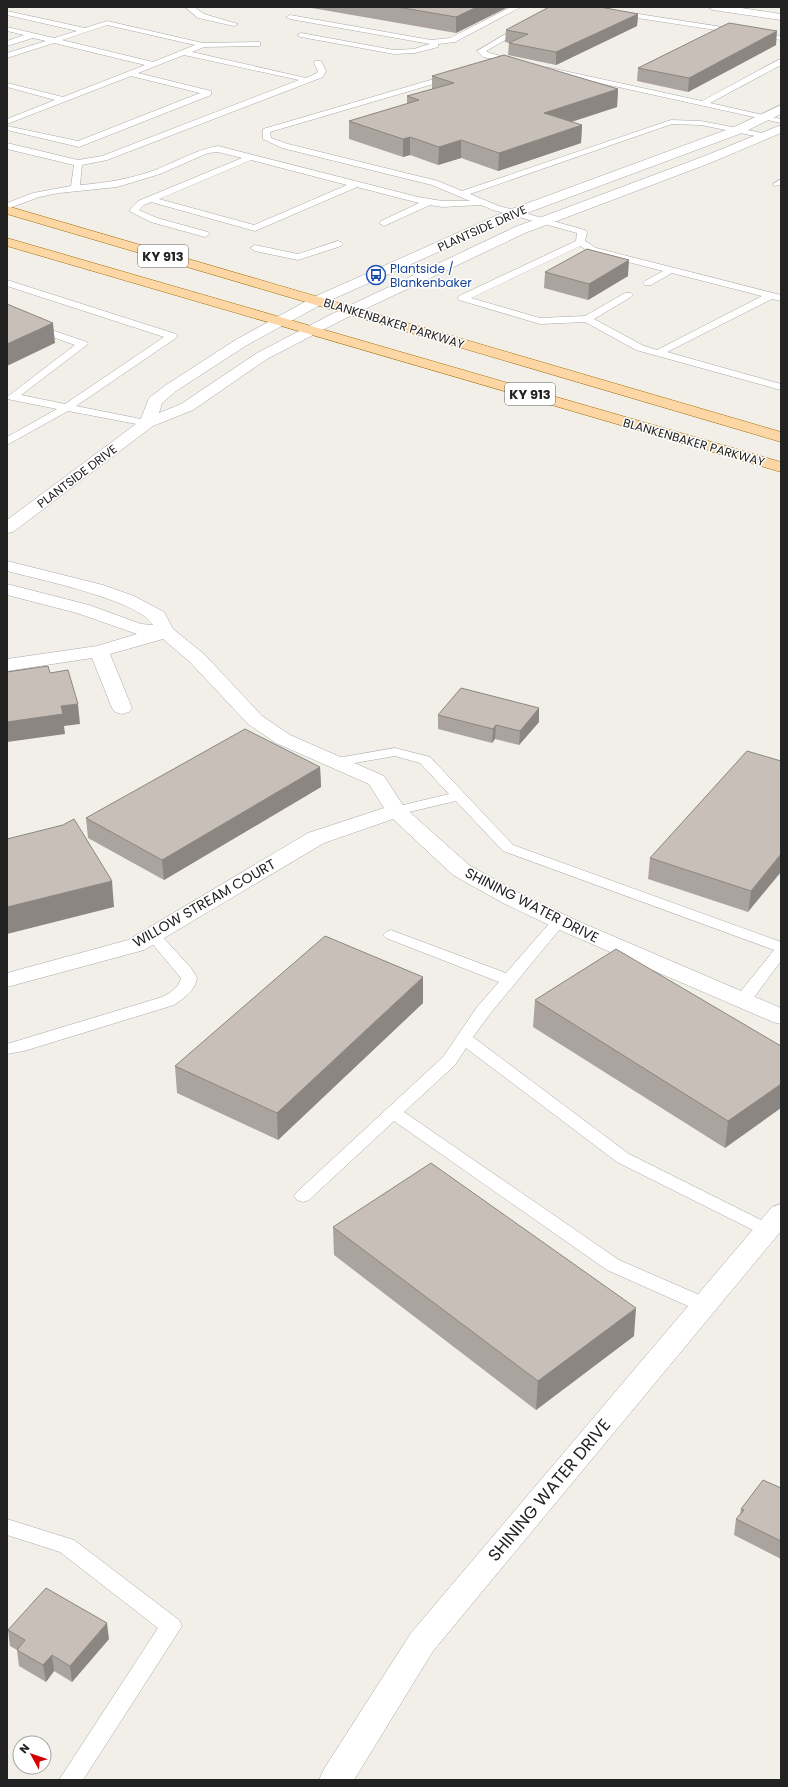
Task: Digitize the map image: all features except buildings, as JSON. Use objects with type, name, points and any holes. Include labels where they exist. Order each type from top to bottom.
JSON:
[{"type":"main road","name":"BLANKENBAKER PARKWAY","points":[[7,210],[319,300],[527,364],[781,437]]},
{"type":"main road","name":"BLANKENBAKER PARKWAY","points":[[7,242],[781,467]]},
{"type":"street","points":[[713,7],[781,17]]},
{"type":"street","name":"PLANTSIDE DRIVE","points":[[147,423],[155,401],[171,388],[224,353],[319,300],[514,213],[738,130],[781,110]]},
{"type":"street","name":"PLANTSIDE DRIVE","points":[[7,528],[147,423],[187,407],[262,356],[352,310],[520,230],[781,129]]},
{"type":"street","points":[[633,168],[660,177]]},
{"type":"street","name":"SHINING WATER DRIVE","points":[[7,566],[60,581],[97,589],[128,600],[157,616],[166,632],[197,658],[255,720],[283,739],[377,780],[396,812],[461,870],[559,921],[781,1017]]},
{"type":"street","points":[[7,589],[83,609],[138,629],[166,632]]},
{"type":"street","points":[[7,665],[99,651],[166,632]]},
{"type":"street","points":[[99,651],[122,708]]},
{"type":"street","name":"WILLOW STREAM COURT","points":[[7,980],[136,945],[316,838],[396,812]]},
{"type":"street","name":"SHINING WATER DRIVE","points":[[336,1780],[422,1642],[774,1222]]},
{"type":"lane","points":[[189,7],[201,16],[234,24]]},
{"type":"lane","points":[[300,35],[394,52],[415,51],[452,40],[517,7]]},
{"type":"lane","points":[[579,7],[781,38]]},
{"type":"lane","points":[[7,13],[85,30]]},
{"type":"lane","points":[[290,17],[431,42],[452,40]]},
{"type":"lane","points":[[535,22],[481,51],[486,55],[530,66],[781,121]]},
{"type":"lane","points":[[7,56],[107,23],[203,45],[257,44]]},
{"type":"lane","points":[[7,29],[155,65]]},
{"type":"lane","points":[[7,44],[33,35]]},
{"type":"lane","points":[[7,122],[203,45]]},
{"type":"lane","points":[[185,53],[307,80]]},
{"type":"lane","points":[[702,104],[781,62]]},
{"type":"lane","points":[[7,146],[78,163],[104,158],[320,75],[322,71],[318,63]]},
{"type":"lane","points":[[460,73],[266,131],[267,139],[285,146],[435,183],[484,203],[582,232],[580,242]]},
{"type":"lane","points":[[7,128],[79,144],[208,93],[132,74]]},
{"type":"lane","points":[[7,85],[64,100]]},
{"type":"lane","points":[[461,194],[671,122],[702,123],[765,136]]},
{"type":"lane","points":[[7,206],[36,195],[114,185],[157,172],[206,151],[218,149],[248,158],[428,202],[442,204],[484,203]]},
{"type":"lane","points":[[205,234],[154,220],[134,211],[142,203],[248,158]]},
{"type":"lane","points":[[75,189],[78,163]]},
{"type":"lane","points":[[151,199],[255,228],[356,184]]},
{"type":"lane","points":[[384,223],[428,202]]},
{"type":"lane","points":[[580,242],[593,250],[776,297]]},
{"type":"lane","points":[[580,242],[462,298],[540,321],[587,319],[628,294]]},
{"type":"lane","points":[[255,248],[298,257],[338,244]]},
{"type":"lane","points":[[648,283],[671,270]]},
{"type":"lane","points":[[7,283],[172,336],[66,408],[7,442]]},
{"type":"lane","points":[[658,353],[776,297]]},
{"type":"lane","points":[[7,318],[84,344],[10,398]]},
{"type":"lane","points":[[587,319],[640,348],[781,388]]},
{"type":"lane","points":[[10,398],[147,423]]},
{"type":"lane","points":[[336,762],[396,752],[424,760],[508,848],[781,947]]},
{"type":"lane","points":[[396,812],[458,796]]},
{"type":"lane","points":[[303,1196],[448,1061],[483,1011],[559,921]]},
{"type":"lane","points":[[7,1049],[18,1047],[153,1005],[178,995],[188,984],[189,978],[185,971],[153,935]]},
{"type":"lane","points":[[391,935],[509,980]]},
{"type":"lane","points":[[743,1000],[781,951]]},
{"type":"lane","points":[[464,1038],[623,1158],[774,1222]]},
{"type":"lane","points":[[393,1112],[613,1265],[704,1306]]},
{"type":"lane","points":[[7,1527],[67,1546],[171,1626],[70,1780]]},
{"type":"place","name":"Plantside / Blankenbaker","points":[[376,275]]}]
